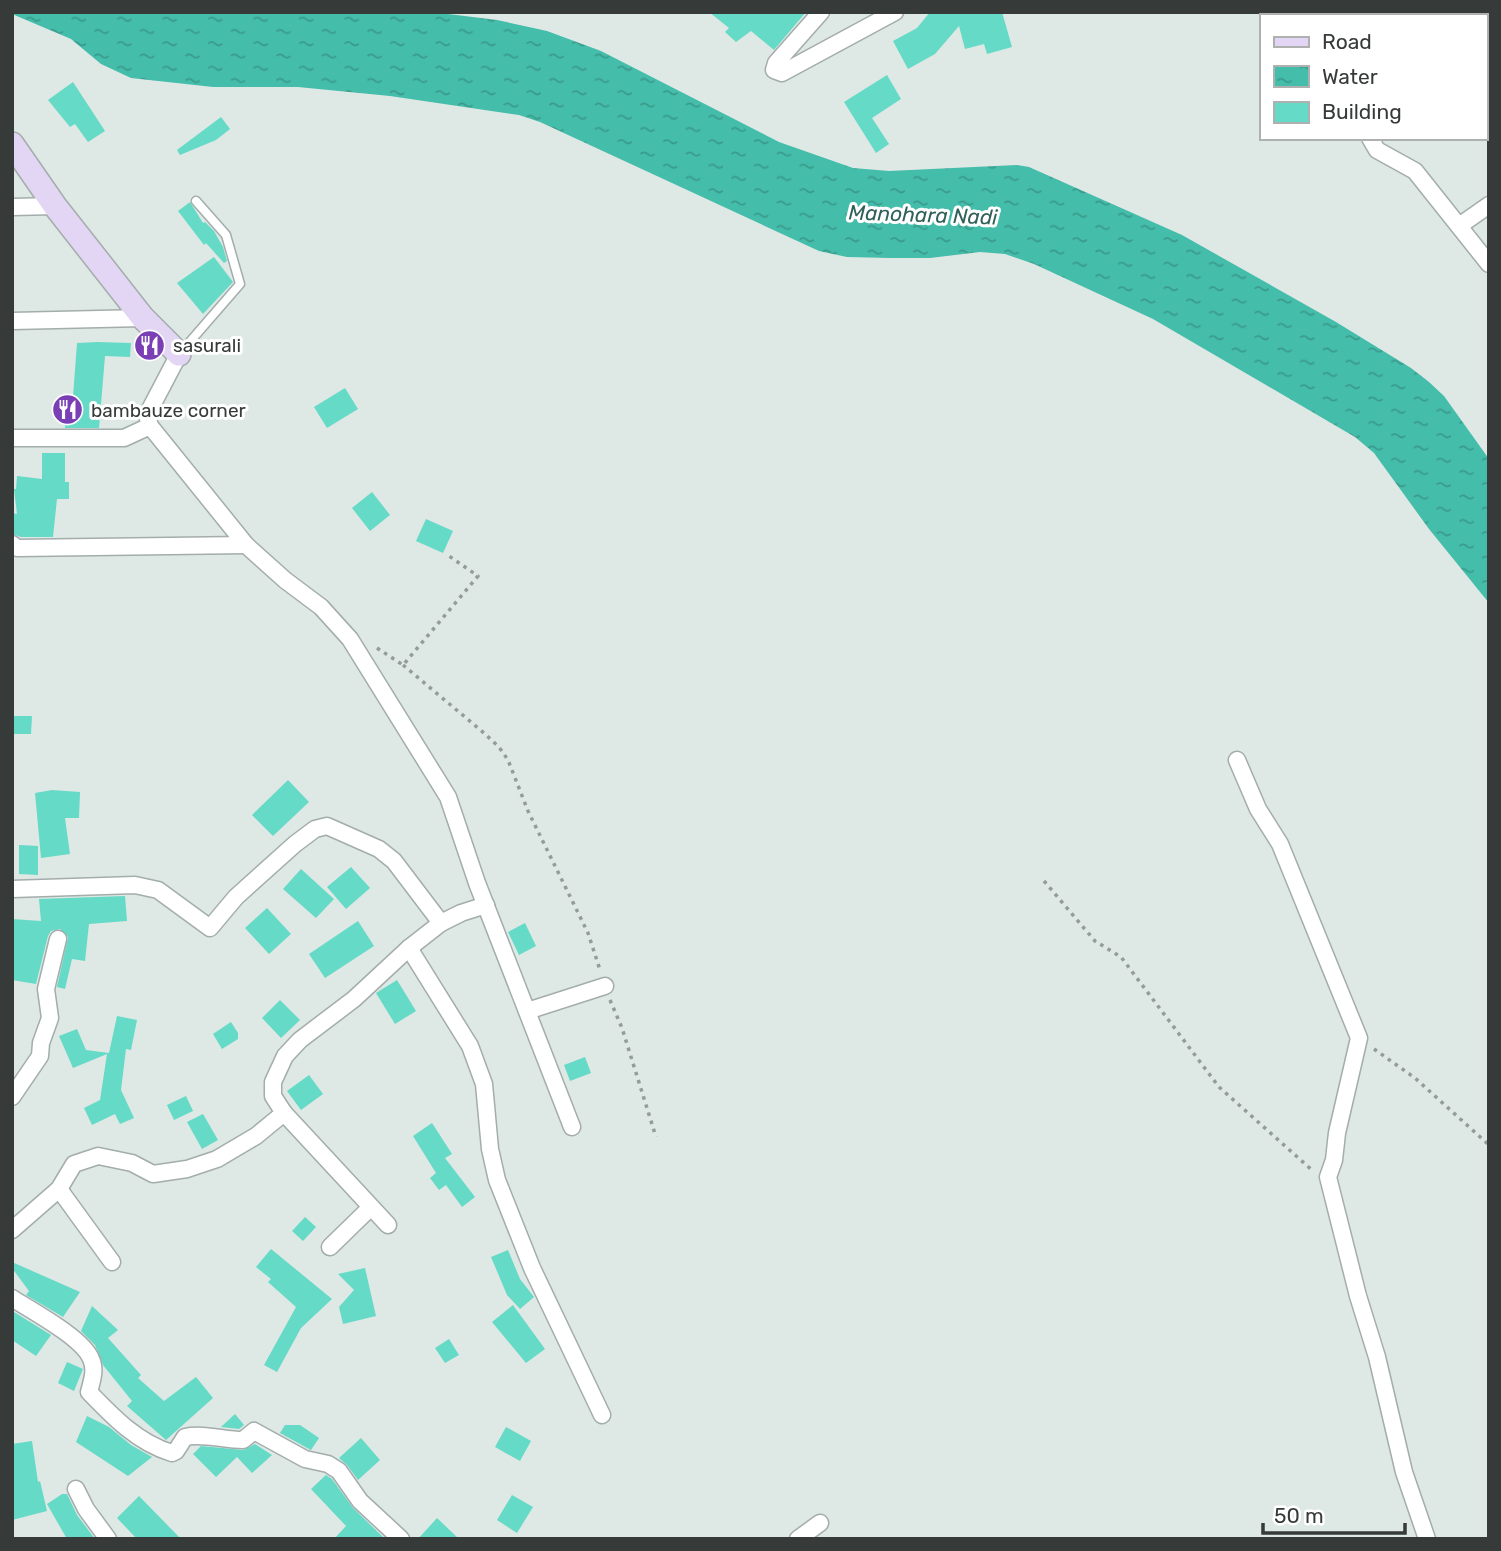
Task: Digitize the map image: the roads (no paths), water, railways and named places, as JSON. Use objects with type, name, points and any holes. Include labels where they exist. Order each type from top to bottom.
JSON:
[{"type":"street","points":[[821,12],[776,64],[774,70],[782,73],[883,15]]},
{"type":"street","points":[[1371,140],[1377,150],[1415,171],[1489,264]]},
{"type":"street","points":[[12,144],[55,206],[143,318],[179,354],[148,415],[150,426],[246,545],[285,580],[321,607],[350,639],[448,797],[486,905],[572,1127]]},
{"type":"street","points":[[1459,226],[1489,205]]},
{"type":"street","points":[[12,207],[55,206]]},
{"type":"street","points":[[12,321],[143,318]]},
{"type":"street","points":[[12,438],[124,438],[150,426]]},
{"type":"street","points":[[12,544],[17,548],[246,545]]},
{"type":"street","points":[[1237,760],[1258,808],[1280,844],[1359,1038],[1337,1133],[1334,1160],[1328,1177],[1358,1296],[1377,1357],[1404,1472],[1427,1539]]},
{"type":"street","points":[[12,889],[135,886],[158,890],[210,928],[236,897],[295,844],[315,829],[327,826],[379,849],[394,860],[441,923]]},
{"type":"street","points":[[388,1225],[284,1113],[273,1096],[273,1082],[285,1056],[300,1040],[354,999],[409,948],[441,923],[486,905]]},
{"type":"street","points":[[12,1097],[40,1056],[41,1043],[50,1018],[46,989],[58,939]]},
{"type":"street","points":[[409,948],[470,1046],[485,1084],[490,1149],[497,1180],[533,1268],[602,1415]]},
{"type":"street","points":[[527,1011],[605,986]]},
{"type":"street","points":[[12,1230],[59,1189],[74,1164],[98,1156],[132,1163],[153,1174],[187,1169],[217,1159],[256,1136],[284,1113]]},
{"type":"street","points":[[59,1189],[112,1262]]},
{"type":"street","points":[[330,1247],[370,1208]]},
{"type":"street","points":[[12,1298],[70,1335],[91,1356],[93,1373],[89,1392],[117,1422],[149,1444],[172,1453],[185,1437],[196,1434],[220,1440],[243,1440],[254,1431],[305,1459],[328,1464],[339,1471],[360,1501],[401,1539]]},
{"type":"street","points":[[76,1489],[86,1509],[108,1539]]},
{"type":"street","points":[[798,1539],[820,1523]]},
{"type":"lane","points":[[179,354],[240,284],[226,235],[196,201]]},
{"type":"water","name":"Manohara Nadi","points":[[12,12],[432,12],[497,20],[547,31],[601,51],[779,142],[853,168],[889,171],[1017,165],[1029,167],[1182,235],[1336,322],[1411,368],[1444,396],[1489,459],[1489,603],[1429,529],[1374,453],[1355,437],[1153,319],[1034,264],[1005,254],[980,252],[930,258],[890,258],[847,257],[819,251],[540,122],[519,115],[390,96],[298,87],[213,87],[131,78],[101,64],[71,39]]},
{"type":"place","name":"sasurali","points":[[150,345]]},
{"type":"place","name":"bambauze corner","points":[[68,410]]}]
